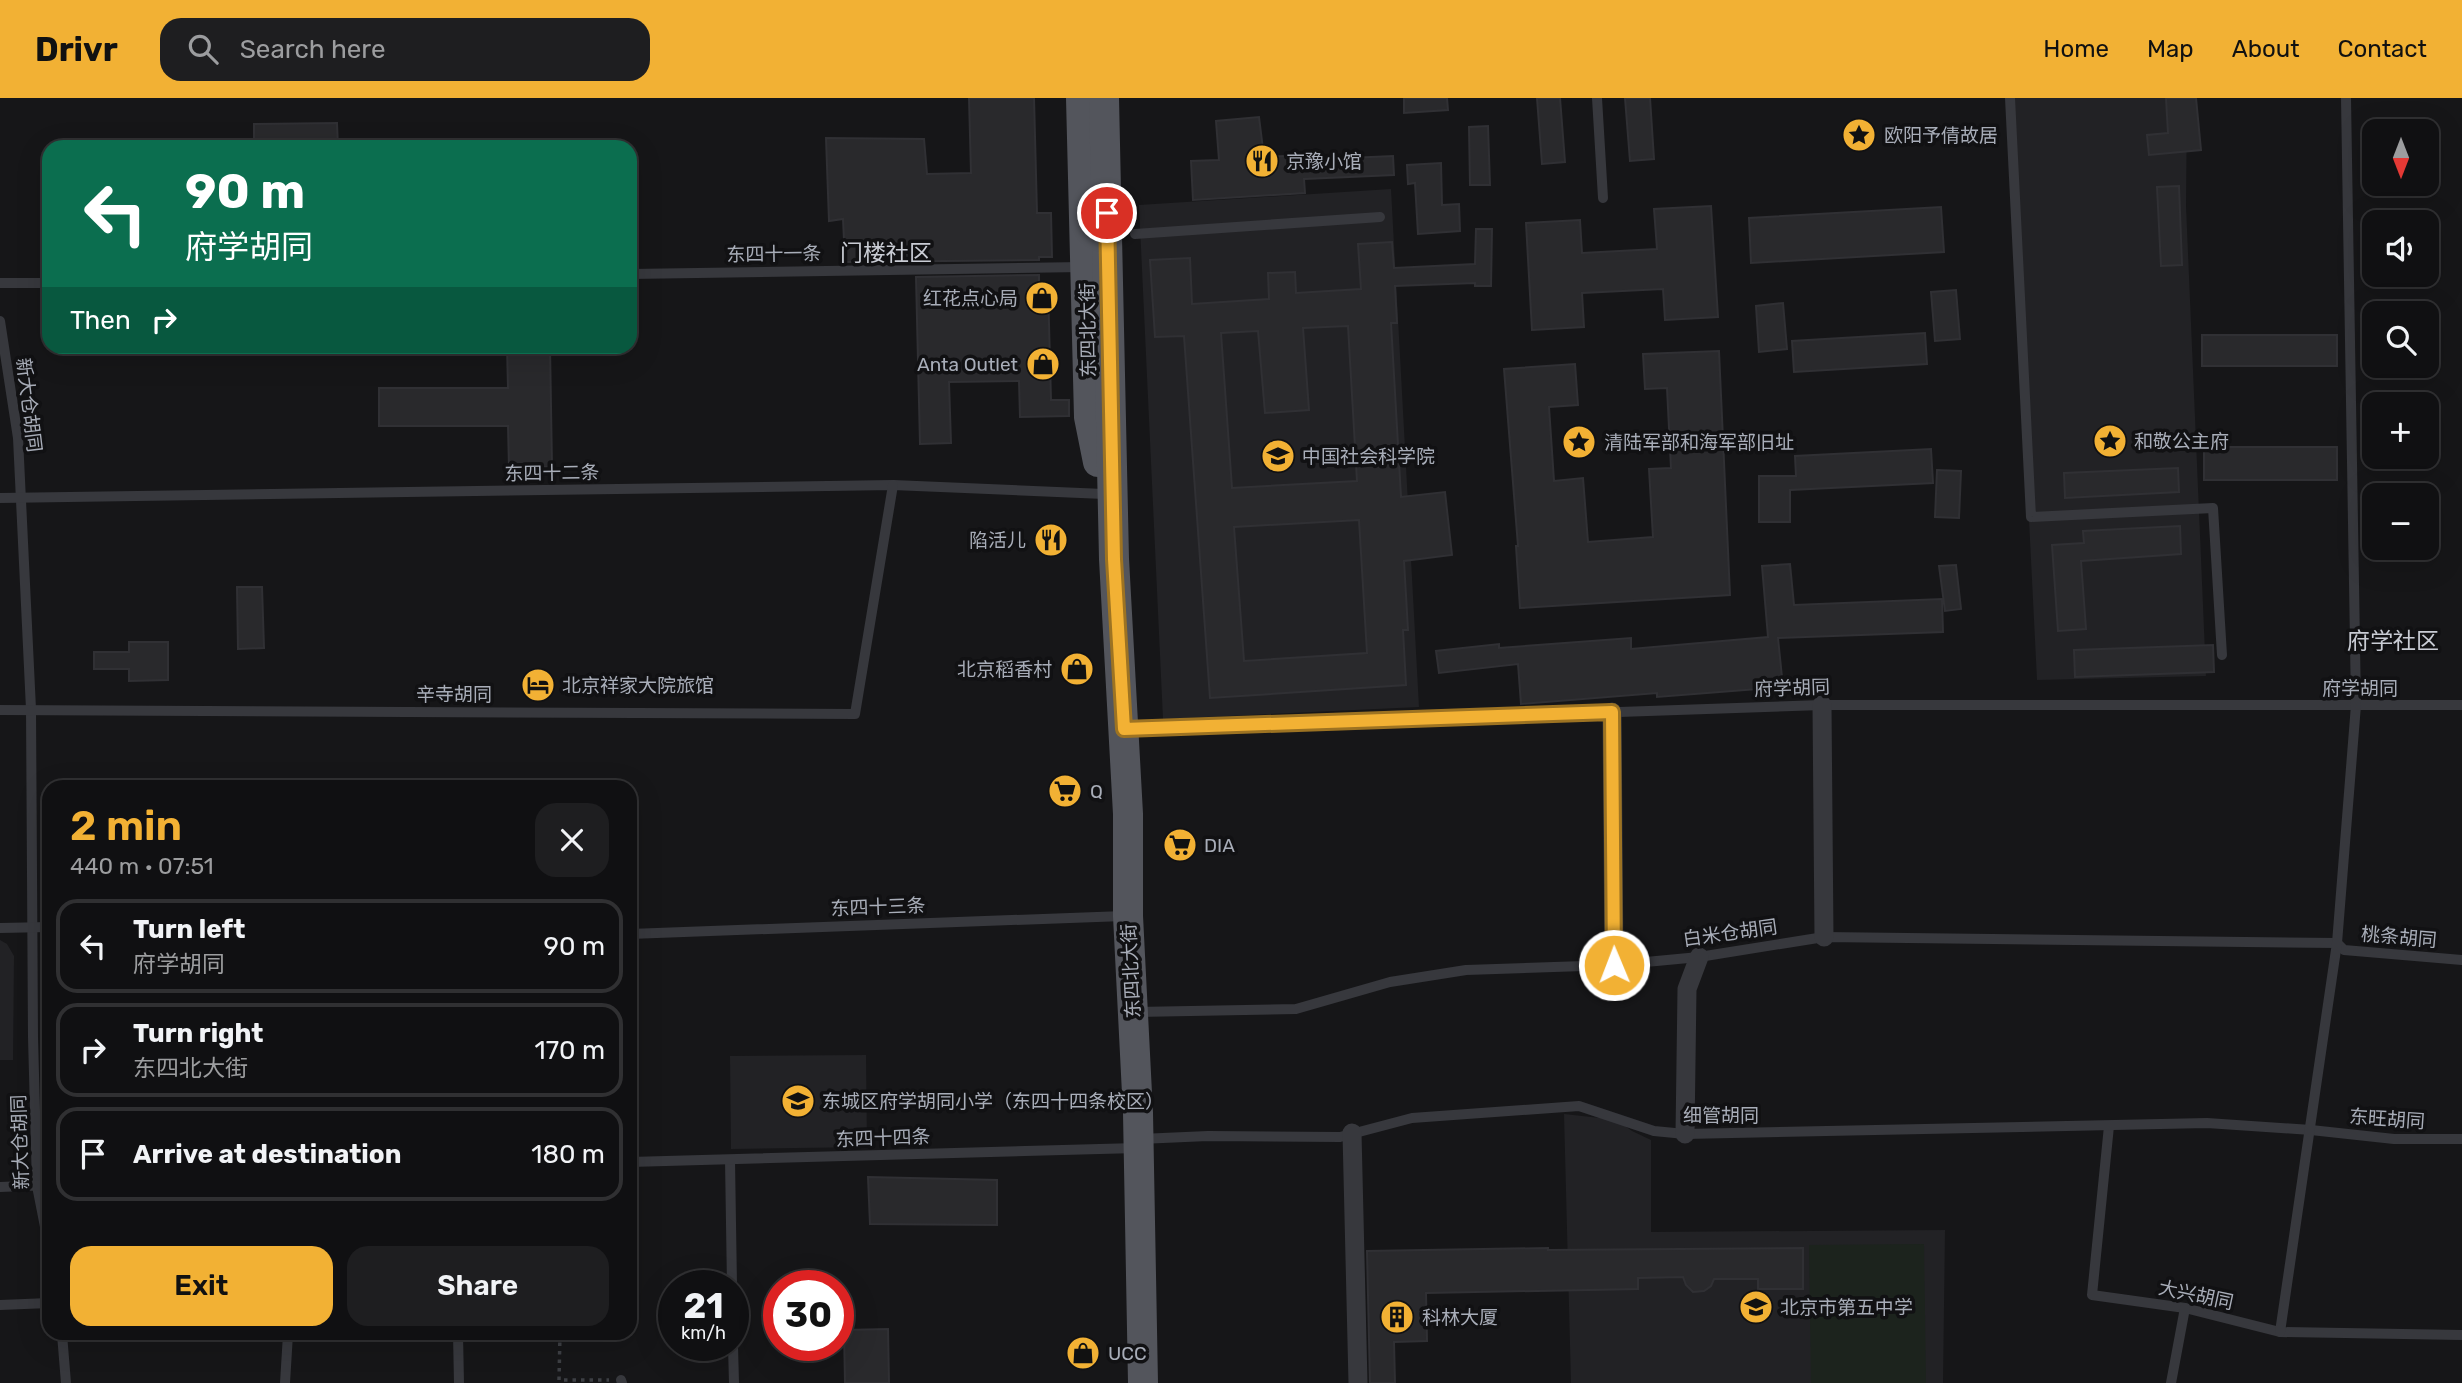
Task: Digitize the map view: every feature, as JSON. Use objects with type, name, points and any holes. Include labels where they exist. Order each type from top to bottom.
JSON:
[{"type":"main road","name":"东四北大街","points":[[1082,98],[1089,417],[1114,559]]},
{"type":"main road","name":"东四北大街","points":[[1104,98],[1114,559],[1128,814],[1128,916],[1143,1383]]},
{"type":"street","points":[[1822,705],[1824,937]]},
{"type":"street","points":[[1612,712],[1614,965]]},
{"type":"street","points":[[1685,1134],[1687,989],[1699,957]]},
{"type":"street","points":[[1352,1133],[1358,1383]]},
{"type":"lane","points":[[1597,98],[1604,198]]},
{"type":"lane","points":[[2010,98],[2031,517],[2213,508],[2222,655]]},
{"type":"lane","points":[[2280,1332],[2337,943],[2356,705],[2347,98]]},
{"type":"lane","points":[[1135,234],[1380,218]]},
{"type":"lane","name":"东四十一条","points":[[637,274],[1087,267]]},
{"type":"lane","points":[[0,284],[42,283]]},
{"type":"lane","name":"新大仓胡同","points":[[0,321],[18,438],[31,709],[37,1186],[42,1211]]},
{"type":"lane","name":"东四十二条","points":[[0,498],[893,485],[1104,494]]},
{"type":"lane","name":"辛寺胡同","points":[[31,709],[855,714],[893,485]]},
{"type":"lane","name":"府学胡同","points":[[1124,729],[1822,705],[2462,705]]},
{"type":"lane","points":[[0,710],[31,709]]},
{"type":"lane","name":"东四十三条","points":[[637,934],[1128,916]]},
{"type":"lane","points":[[0,928],[42,927]]},
{"type":"lane","name":"白米仓胡同","points":[[1133,1012],[1296,1009],[1390,982],[1466,970],[1614,965],[1699,957],[1824,937],[2337,943]]},
{"type":"lane","name":"桃条胡同","points":[[2337,943],[2344,950],[2462,960]]},
{"type":"lane","name":"细管胡同","points":[[1137,1144],[1208,1136],[1340,1137],[1412,1118],[1578,1106],[1654,1130],[1685,1134],[2207,1123],[2311,1130]]},
{"type":"lane","name":"大兴胡同","points":[[2109,1126],[2092,1294],[2185,1308],[2280,1332],[2462,1335]]},
{"type":"lane","name":"东旺胡同","points":[[2311,1130],[2394,1139],[2462,1139]]},
{"type":"lane","name":"东四十四条","points":[[637,1162],[1137,1144]]},
{"type":"lane","points":[[730,1160],[732,1270]]},
{"type":"lane","points":[[0,1187],[42,1186]]},
{"type":"lane","points":[[0,1305],[42,1303]]},
{"type":"lane","points":[[2171,1383],[2185,1308]]},
{"type":"lane","points":[[62,1340],[66,1383]]},
{"type":"lane","points":[[285,1383],[288,1340]]},
{"type":"lane","points":[[458,1340],[459,1383]]},
{"type":"lane","points":[[733,1361],[734,1383]]},
{"type":"path","points":[[561,1340],[559,1380],[622,1382]]},
{"type":"shaded area","name":"和敬公主府","points":[[2008,98],[2187,98],[2186,206],[2206,676],[2037,680]]},
{"type":"shaded area","name":"中国社会科学院","points":[[1391,189],[1419,707],[1163,719],[1139,205]]},
{"type":"shaded area","points":[[0,940],[7,944],[14,956],[13,1060],[0,1060]]},
{"type":"shaded area","name":"东城区府学胡同小学（东四十四条校区）","points":[[866,1055],[867,1147],[731,1149],[730,1056]]},
{"type":"shaded area","name":"北京市第五中学","points":[[1564,1114],[1609,1119],[1651,1140],[1651,1232],[1945,1230],[1943,1383],[1571,1383]]},
{"type":"shaded area","points":[[1924,1244],[1926,1383],[1811,1383],[1809,1245]]},
{"type":"building","points":[[969,98],[1034,98],[1037,213],[1051,213],[1052,257],[1039,257],[1039,260],[845,262],[843,219],[829,221],[826,138],[924,139],[927,174],[971,173]]},
{"type":"building","points":[[1404,98],[1447,98],[1448,110],[1404,113]]},
{"type":"building","points":[[1537,98],[1560,98],[1565,162],[1542,164]]},
{"type":"building","points":[[1625,98],[1650,98],[1654,159],[1630,161]]},
{"type":"building","points":[[2166,98],[2196,98],[2201,150],[2149,155],[2147,135],[2168,133]]},
{"type":"building","points":[[1259,117],[1264,157],[1303,155],[1303,160],[1393,156],[1394,175],[1304,179],[1305,193],[1193,200],[1191,161],[1219,160],[1216,121]]},
{"type":"building","points":[[337,123],[338,140],[254,140],[254,124]]},
{"type":"building","points":[[1488,126],[1490,185],[1470,185],[1469,127]]},
{"type":"building","points":[[1441,163],[1442,205],[1459,204],[1460,231],[1418,234],[1415,183],[1408,184],[1407,165]]},
{"type":"building","points":[[2179,186],[2182,265],[2161,266],[2157,187]]},
{"type":"building","points":[[1711,206],[1718,317],[1665,320],[1663,289],[1582,293],[1584,327],[1532,330],[1526,223],[1580,220],[1582,253],[1657,249],[1654,209]]},
{"type":"building","points":[[1941,207],[1944,252],[1751,263],[1749,218]]},
{"type":"building","points":[[1476,229],[1492,229],[1491,286],[1475,286],[1475,283],[1395,286],[1397,323],[1391,323],[1401,497],[1445,492],[1452,555],[1404,561],[1408,630],[1403,630],[1406,685],[1210,698],[1184,336],[1155,337],[1150,260],[1190,258],[1192,304],[1269,299],[1268,273],[1295,272],[1296,293],[1361,289],[1358,244],[1392,242],[1394,268],[1475,264]],"holes":[[[1348,326],[1357,481],[1232,488],[1221,333],[1258,331],[1265,413],[1309,410],[1303,328]],[[1359,520],[1367,653],[1244,661],[1234,527]]]},
{"type":"building","points":[[1039,275],[1039,286],[1048,286],[1051,400],[1069,400],[1069,416],[1020,417],[1019,381],[949,382],[951,443],[920,444],[916,277]]},
{"type":"building","points":[[1956,290],[1960,339],[1935,341],[1931,292]]},
{"type":"building","points":[[1783,303],[1787,349],[1759,352],[1756,306]]},
{"type":"building","points":[[1925,333],[1927,364],[1794,372],[1792,341]]},
{"type":"building","points":[[2202,335],[2337,335],[2337,366],[2202,366]]},
{"type":"building","points":[[1719,351],[1730,595],[1520,608],[1518,546],[1504,369],[1575,364],[1578,405],[1549,407],[1554,481],[1583,478],[1588,542],[1653,537],[1649,469],[1671,468],[1667,388],[1645,389],[1643,354]]},
{"type":"building","points":[[507,354],[550,354],[552,467],[509,468],[508,426],[379,426],[379,388],[508,388]]},
{"type":"building","points":[[2204,447],[2337,447],[2337,480],[2204,480]]},
{"type":"building","points":[[1931,449],[1933,483],[1790,490],[1790,522],[1759,522],[1759,476],[1796,476],[1795,456]]},
{"type":"building","points":[[2178,468],[2179,492],[2065,498],[2064,473]]},
{"type":"building","points":[[1937,470],[1961,471],[1959,518],[1935,517]]},
{"type":"building","points":[[2180,526],[2181,554],[2081,561],[2086,629],[2058,631],[2052,545],[2084,543],[2083,531]]},
{"type":"building","points":[[1790,564],[1794,605],[1942,599],[1943,632],[1778,638],[1783,687],[1657,697],[1657,693],[1521,704],[1518,664],[1439,673],[1436,651],[1499,644],[1499,648],[1631,638],[1631,649],[1768,637],[1762,566]]},
{"type":"building","points":[[1956,565],[1961,609],[1945,611],[1939,566]]},
{"type":"building","points":[[237,587],[262,587],[264,648],[238,649]]},
{"type":"building","points":[[129,642],[168,642],[168,680],[129,681],[129,669],[94,669],[94,652],[129,652]]},
{"type":"building","points":[[2213,645],[2214,672],[2075,677],[2074,650]]},
{"type":"building","points":[[868,1177],[997,1180],[997,1225],[870,1224]]},
{"type":"building","points":[[1803,1248],[1803,1289],[1758,1289],[1758,1279],[1714,1279],[1711,1286],[1704,1291],[1693,1292],[1683,1277],[1638,1278],[1638,1289],[1426,1293],[1427,1341],[1394,1342],[1395,1383],[1370,1383],[1367,1251]]},
{"type":"building","points":[[888,1329],[889,1383],[845,1383],[845,1361],[854,1361],[854,1330]]},
{"type":"place","name":"欧阳予倩故居","points":[[1859,135]]},
{"type":"place","name":"京豫小馆","points":[[1262,161]]},
{"type":"place","name":"红花点心局","points":[[1042,298]]},
{"type":"place","name":"Anta Outlet","points":[[1043,364]]},
{"type":"place","name":"和敬公主府","points":[[2110,441]]},
{"type":"place","name":"清陆军部和海军部旧址","points":[[1579,442]]},
{"type":"place","name":"中国社会科学院","points":[[1278,456]]},
{"type":"place","name":"陷活儿","points":[[1051,540]]},
{"type":"place","name":"北京稻香村","points":[[1077,669]]},
{"type":"place","name":"北京祥家大院旅馆","points":[[538,685]]},
{"type":"place","name":"Q","points":[[1065,791]]},
{"type":"place","name":"DIA","points":[[1180,845]]},
{"type":"place","name":"东城区府学胡同小学（东四十四条校区）","points":[[798,1101]]},
{"type":"place","name":"北京市第五中学","points":[[1756,1307]]},
{"type":"place","name":"科林大厦","points":[[1397,1317]]},
{"type":"place","name":"UCC","points":[[1083,1353]]},
{"type":"district","name":"门楼社区","points":[[886,253]]},
{"type":"district","name":"府学社区","points":[[2393,641]]},
{"type":"route","points":[[1107,213],[1114,559],[1124,729],[1612,712],[1614,965]]}]
